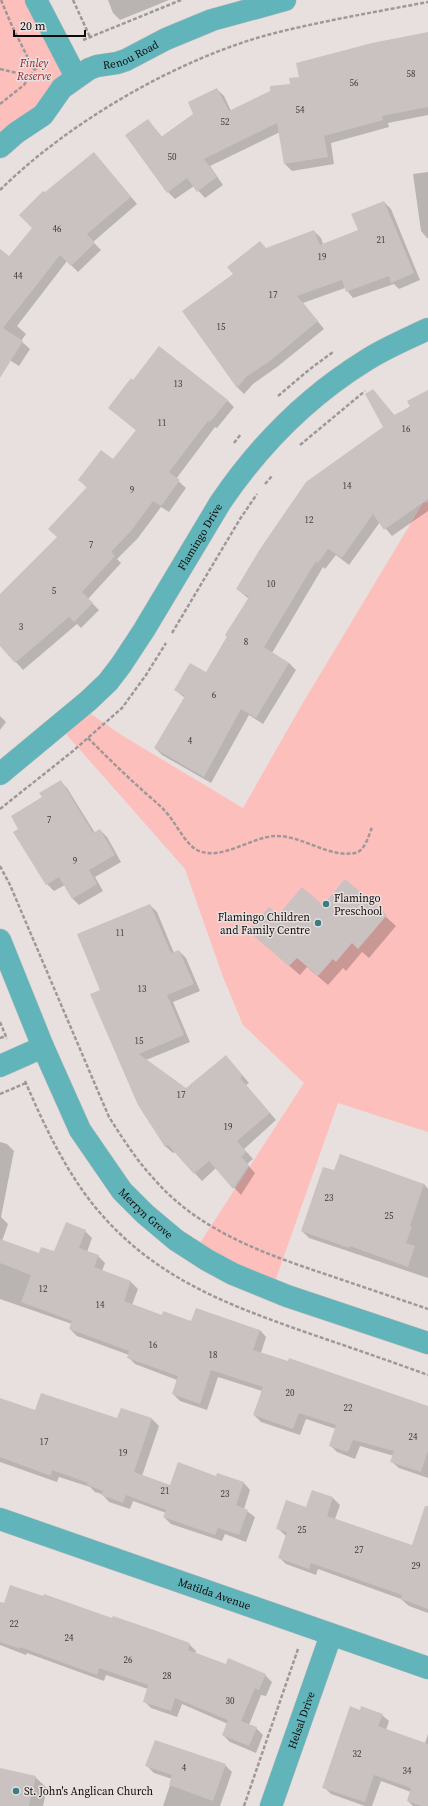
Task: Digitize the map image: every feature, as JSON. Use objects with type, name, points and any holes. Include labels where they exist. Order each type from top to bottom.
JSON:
[{"type":"street","points":[[36,0],[76,77]]},
{"type":"street","name":"Renou Road","points":[[0,147],[16,133],[43,115],[62,88],[76,77],[97,66],[126,60],[166,39],[212,20],[285,0]]},
{"type":"street","name":"Flamingo Drive","points":[[0,774],[88,702],[121,665],[220,503],[237,478],[273,435],[294,415],[340,378],[366,360],[428,329]]},
{"type":"street","name":"Merryn Grove","points":[[0,940],[43,1047],[80,1130],[122,1191],[145,1214],[176,1240],[206,1260],[233,1274],[287,1296],[428,1343]]},
{"type":"street","points":[[0,1066],[43,1047]]},
{"type":"street","name":"Matilda Avenue","points":[[0,1518],[428,1668]]},
{"type":"street","name":"Helsal Drive","points":[[271,1806],[331,1635]]},
{"type":"path","points":[[2,0],[12,26],[34,70]]},
{"type":"path","points":[[73,0],[90,37]]},
{"type":"path","points":[[80,41],[181,0]]},
{"type":"path","points":[[0,190],[39,154],[107,107],[145,86],[195,62],[231,47],[269,35],[428,2]]},
{"type":"path","points":[[0,104],[24,85],[34,70],[47,61]]},
{"type":"path","points":[[0,69],[30,76]]},
{"type":"path","points":[[298,447],[346,405],[369,388]]},
{"type":"path","points":[[0,809],[88,738],[122,708],[146,676],[240,519],[273,475]]},
{"type":"path","points":[[88,738],[164,810],[189,844],[195,850],[204,854],[231,849],[263,838],[275,836],[287,837],[339,852],[356,853],[361,850],[372,827]]},
{"type":"path","points":[[0,866],[10,885],[109,1116],[123,1139],[155,1181],[204,1222],[246,1245],[287,1262],[428,1309]]},
{"type":"path","points":[[0,1022],[9,1043]]},
{"type":"path","points":[[0,1038],[6,1036]]},
{"type":"path","points":[[0,1094],[26,1083]]},
{"type":"path","points":[[244,1806],[298,1649]]},
{"type":"green space","name":"Finley Reserve","points":[[0,0],[36,0],[76,77],[0,147]]},
{"type":"green space","points":[[428,502],[428,1132],[338,1103],[272,1290],[194,1252],[304,1083],[243,1025],[223,977],[185,869],[59,726],[81,707],[123,736],[243,808],[301,706],[423,503]]},
{"type":"building","points":[[428,32],[428,107],[382,116],[383,120],[324,136],[328,157],[284,164],[277,123],[204,159],[217,177],[197,192],[187,178],[167,193],[125,135],[148,119],[161,137],[193,114],[188,102],[217,88],[229,111],[270,91],[270,86],[290,84],[289,78],[299,77],[296,63],[372,43]]},
{"type":"building","points":[[94,152],[131,197],[87,234],[95,243],[71,266],[60,255],[3,328],[23,341],[0,378],[0,249],[9,256],[32,228],[19,215],[43,191],[45,192]]},
{"type":"building","points":[[384,201],[414,273],[391,283],[389,276],[346,292],[342,280],[297,296],[318,321],[270,361],[246,377],[237,388],[182,311],[233,274],[227,267],[260,241],[266,248],[314,230],[320,245],[358,230],[351,214]]},
{"type":"building","points":[[159,346],[228,400],[210,422],[208,421],[169,472],[180,480],[161,506],[153,501],[131,531],[111,552],[115,556],[82,592],[93,603],[74,622],[69,617],[15,663],[0,646],[0,594],[57,537],[48,529],[87,487],[78,480],[101,450],[113,459],[136,430],[108,408],[131,378],[133,380]]},
{"type":"building","points":[[373,389],[394,415],[410,407],[407,401],[428,390],[428,499],[384,530],[373,514],[342,558],[328,549],[318,563],[316,561],[264,647],[289,663],[256,718],[241,709],[204,777],[154,748],[185,696],[174,690],[190,663],[206,672],[227,637],[225,635],[249,597],[236,589],[260,549],[306,482],[383,427],[365,394]]},
{"type":"building","points":[[61,780],[93,833],[100,829],[115,855],[89,870],[97,884],[72,899],[59,877],[46,885],[13,832],[18,829],[11,816],[42,797],[39,793]]},
{"type":"building","name":"Flamingo Children and Family Centre","points":[[345,879],[387,915],[358,949],[352,943],[336,962],[333,959],[318,976],[297,958],[289,966],[248,931],[269,907],[278,915],[302,887],[323,905]]},
{"type":"building","points":[[150,904],[171,953],[179,950],[194,984],[167,995],[184,1035],[139,1054],[186,1088],[226,1055],[243,1076],[240,1078],[270,1113],[237,1141],[246,1152],[241,1157],[249,1165],[233,1189],[209,1161],[194,1174],[168,1145],[165,1147],[138,1105],[90,994],[100,990],[77,934]]},
{"type":"building","points":[[340,1154],[424,1184],[406,1243],[415,1246],[408,1267],[350,1246],[349,1248],[301,1231],[323,1167],[334,1170]]},
{"type":"building","points":[[66,1222],[86,1230],[79,1248],[99,1255],[94,1267],[131,1281],[124,1301],[162,1315],[163,1311],[191,1321],[196,1308],[260,1330],[253,1350],[288,1361],[289,1358],[428,1406],[428,1451],[421,1472],[390,1462],[394,1451],[353,1440],[348,1452],[329,1446],[336,1425],[299,1413],[293,1429],[253,1415],[263,1387],[211,1370],[200,1404],[172,1394],[178,1376],[127,1358],[129,1351],[69,1329],[72,1321],[21,1302],[31,1275],[0,1263],[0,1239],[39,1253],[41,1247],[54,1251]]},
{"type":"building","points":[[41,1393],[117,1418],[121,1408],[152,1418],[134,1472],[170,1485],[178,1462],[216,1476],[217,1473],[244,1482],[236,1505],[248,1510],[239,1535],[218,1528],[215,1535],[163,1517],[166,1510],[126,1495],[123,1503],[101,1495],[103,1491],[87,1485],[88,1483],[52,1470],[51,1476],[0,1457],[0,1398],[35,1410]]},
{"type":"building","points":[[312,1490],[333,1497],[327,1516],[412,1545],[425,1506],[428,1506],[428,1609],[401,1599],[402,1595],[311,1563],[309,1569],[278,1558],[287,1532],[276,1529],[286,1500],[306,1507]]},
{"type":"building","points":[[10,1585],[43,1596],[44,1594],[112,1618],[113,1616],[151,1629],[190,1643],[188,1650],[226,1664],[228,1658],[266,1674],[259,1690],[255,1688],[241,1721],[257,1727],[249,1746],[222,1735],[228,1720],[175,1698],[171,1711],[143,1702],[148,1685],[99,1668],[97,1675],[20,1647],[20,1649],[0,1642],[0,1602],[4,1603]]},
{"type":"building","points":[[350,1706],[360,1710],[361,1706],[383,1714],[378,1726],[428,1744],[428,1806],[421,1806],[407,1801],[411,1788],[374,1775],[365,1802],[322,1788]]},
{"type":"building","points":[[155,1740],[226,1764],[213,1801],[169,1785],[172,1775],[145,1766]]},
{"type":"building","name":"St. John's Anglican Church","points":[[0,1768],[36,1776],[29,1806],[0,1806]]},
{"type":"place","name":"Flamingo Preschool","points":[[326,904]]},
{"type":"place","name":"Flamingo Children and Family Centre","points":[[318,923]]},
{"type":"place","name":"St. John's Anglican Church","points":[[16,1791]]}]
